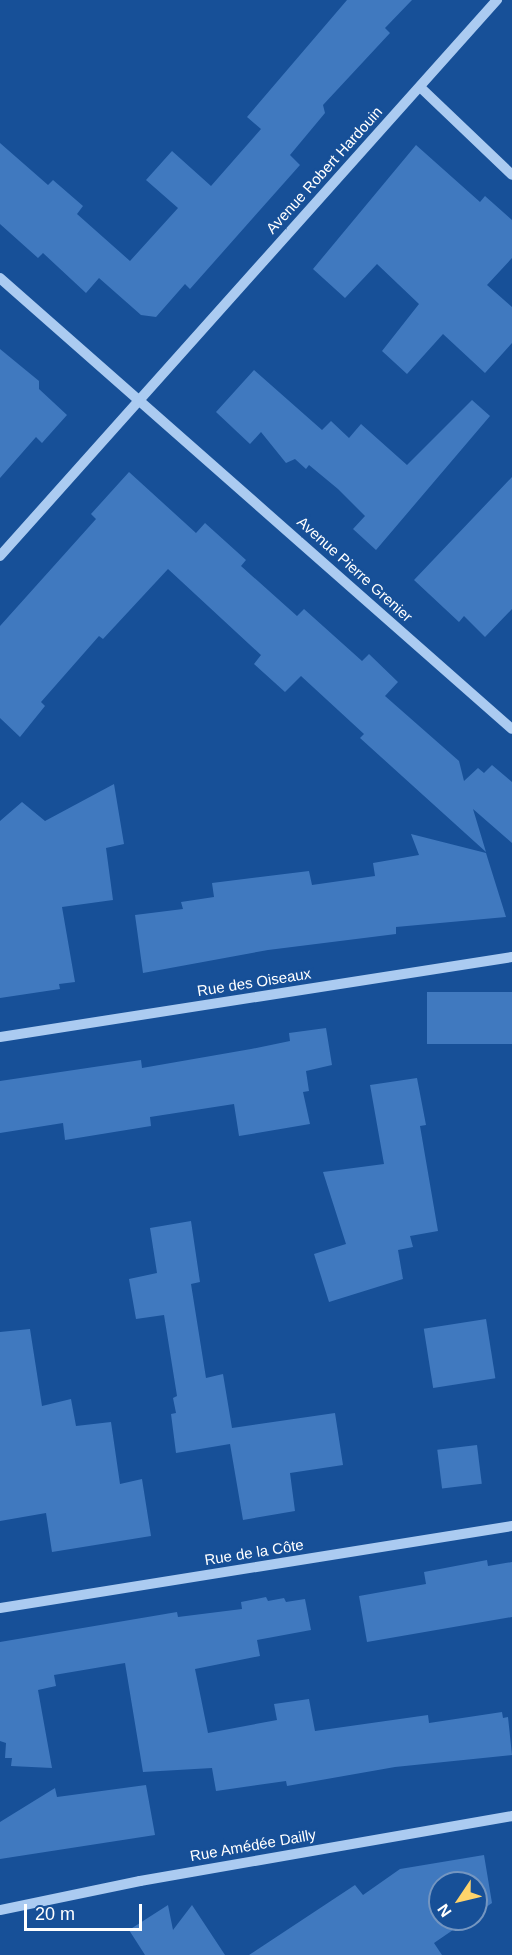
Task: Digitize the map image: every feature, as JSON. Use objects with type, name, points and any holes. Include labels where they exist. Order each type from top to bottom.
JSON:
[{"type":"street","name":"Avenue Robert Hardouin","points":[[0,556],[497,0]]},
{"type":"street","points":[[420,87],[433,104],[512,175]]},
{"type":"street","name":"Avenue Pierre Grenier","points":[[0,278],[103,369],[140,397],[512,729]]},
{"type":"street","name":"Rue des Oiseaux","points":[[0,1037],[512,957]]},
{"type":"street","name":"Rue de la Côte","points":[[0,1608],[512,1526]]},
{"type":"street","name":"Rue Amédée Dailly","points":[[0,1910],[140,1881],[512,1816]]},
{"type":"building","points":[[347,0],[412,0],[385,28],[390,33],[323,105],[325,113],[290,155],[300,165],[190,289],[185,284],[156,317],[141,315],[99,278],[86,293],[43,253],[38,258],[0,224],[0,143],[48,185],[53,180],[83,206],[77,214],[130,261],[178,208],[146,180],[172,151],[211,186],[261,129],[247,117]]},
{"type":"building","points":[[416,145],[480,202],[485,196],[512,220],[512,258],[487,285],[512,307],[512,343],[485,373],[443,334],[407,374],[382,351],[419,304],[377,264],[345,298],[313,269]]},
{"type":"building","points":[[0,349],[39,381],[39,389],[67,415],[42,443],[36,437],[0,478]]},
{"type":"building","points":[[254,370],[322,430],[331,421],[349,438],[361,424],[407,465],[472,400],[490,416],[376,550],[353,529],[365,516],[338,489],[309,465],[306,469],[295,459],[286,463],[261,432],[250,444],[216,412]]},
{"type":"building","points":[[129,472],[196,533],[205,523],[246,560],[241,566],[297,616],[304,609],[362,661],[369,654],[398,682],[385,696],[459,761],[464,781],[478,768],[484,773],[492,765],[512,782],[512,843],[473,809],[486,852],[360,738],[364,734],[301,676],[285,692],[254,664],[261,655],[168,569],[103,639],[99,636],[41,702],[45,706],[20,737],[0,718],[0,626],[96,519],[91,514]]},
{"type":"building","points":[[512,477],[512,609],[485,637],[464,616],[459,622],[414,580]]},
{"type":"building","points":[[114,784],[124,844],[106,848],[113,900],[62,907],[75,982],[59,984],[60,989],[0,998],[0,821],[22,802],[45,821]]},
{"type":"building","points":[[411,834],[486,853],[506,917],[396,927],[396,934],[268,950],[143,973],[135,915],[183,909],[181,902],[214,897],[212,883],[309,871],[312,885],[375,876],[373,863],[419,855]]},
{"type":"building","points":[[427,992],[512,992],[512,1044],[427,1044]]},
{"type":"building","points":[[326,1028],[332,1065],[306,1071],[309,1091],[303,1092],[310,1124],[239,1136],[234,1104],[150,1117],[151,1126],[65,1140],[63,1123],[0,1133],[0,1081],[141,1060],[142,1068],[290,1041],[289,1033]]},
{"type":"building","points":[[417,1078],[426,1125],[420,1126],[438,1231],[410,1236],[413,1247],[398,1250],[403,1279],[329,1302],[314,1254],[346,1244],[323,1172],[384,1164],[370,1085]]},
{"type":"building","points":[[191,1221],[200,1282],[191,1284],[206,1378],[223,1374],[232,1428],[335,1413],[343,1465],[290,1473],[295,1511],[243,1520],[230,1444],[176,1453],[171,1414],[176,1413],[173,1398],[177,1396],[164,1315],[136,1319],[129,1279],[157,1273],[150,1228]]},
{"type":"building","points":[[486,1319],[495,1378],[433,1388],[424,1329]]},
{"type":"building","points":[[30,1329],[42,1406],[71,1399],[76,1426],[111,1422],[120,1484],[142,1479],[151,1536],[52,1552],[46,1513],[0,1521],[0,1332]]},
{"type":"building","points":[[477,1445],[482,1484],[442,1489],[437,1450]]},
{"type":"building","points":[[487,1560],[488,1566],[512,1562],[512,1617],[367,1642],[359,1596],[426,1584],[424,1572]]},
{"type":"building","points":[[266,1597],[268,1601],[284,1598],[286,1602],[305,1599],[311,1630],[257,1640],[260,1656],[195,1669],[208,1733],[277,1720],[274,1704],[309,1699],[315,1731],[428,1715],[429,1723],[502,1712],[503,1718],[508,1717],[512,1755],[395,1767],[287,1786],[286,1781],[216,1791],[212,1768],[143,1772],[125,1663],[54,1675],[56,1686],[38,1690],[52,1768],[11,1766],[12,1758],[5,1758],[6,1743],[0,1741],[0,1642],[177,1612],[178,1617],[242,1609],[241,1602]]},
{"type":"building","points":[[146,1785],[155,1835],[0,1859],[0,1822],[55,1788],[57,1797]]},
{"type":"building","points":[[484,1855],[487,1871],[428,1871],[428,1931],[452,1931],[434,1943],[442,1955],[249,1955],[355,1885],[363,1895],[400,1869]]},
{"type":"building","points":[[488,1879],[492,1903],[488,1906]]},
{"type":"building","points":[[168,1905],[173,1930],[192,1905],[225,1955],[145,1955],[129,1930]]}]
